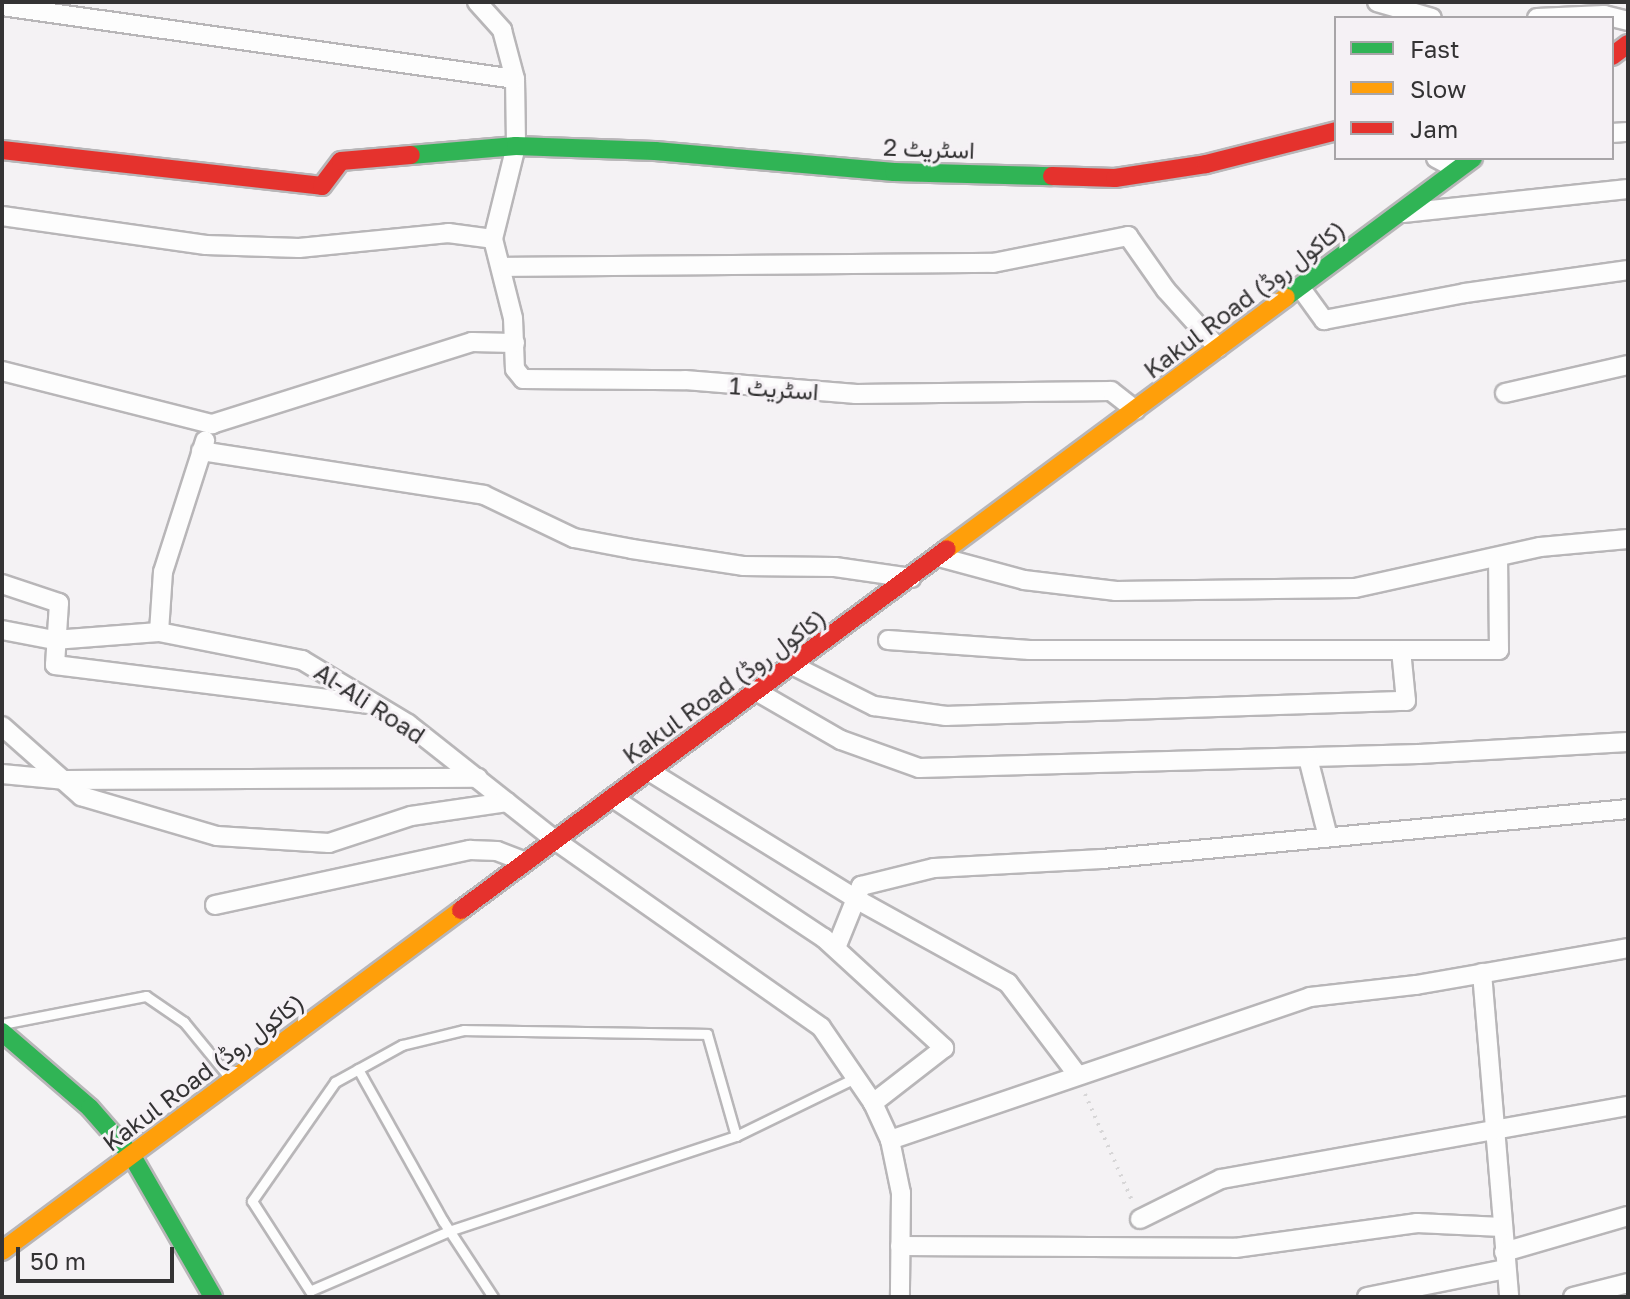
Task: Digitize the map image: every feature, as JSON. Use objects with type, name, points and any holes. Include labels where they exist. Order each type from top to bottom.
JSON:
[{"type":"main road","name":"اسٹریٹ 2","points":[[2,150],[207,177],[322,186],[341,161],[516,146],[655,151],[894,172],[1115,178],[1206,164],[1334,132]]},
{"type":"main road","name":"Kakul Road (کاکول روڈ)","points":[[2,1251],[1470,160]]},
{"type":"main road","points":[[2,1032],[90,1108],[132,1156],[213,1297]]},
{"type":"street","points":[[2,216],[206,245],[299,248],[448,233],[493,239],[516,146],[515,79],[502,30],[477,2]]},
{"type":"street","points":[[1377,2],[1425,16]]},
{"type":"street","points":[[2,6],[515,79]]},
{"type":"street","points":[[1582,16],[1608,16]]},
{"type":"street","points":[[1440,160],[1457,169]]},
{"type":"street","points":[[1400,213],[1628,189]]},
{"type":"street","points":[[502,267],[993,263],[1128,236],[1166,290],[1218,348]]},
{"type":"street","name":"اسٹریٹ 1","points":[[493,239],[502,267],[515,343],[515,369],[523,379],[685,380],[856,394],[1111,391],[1135,410]]},
{"type":"street","points":[[1300,287],[1324,320],[1465,293],[1628,270]]},
{"type":"street","points":[[2,371],[212,424],[472,342],[515,343]]},
{"type":"street","points":[[1505,393],[1628,365]]},
{"type":"street","points":[[159,632],[163,572],[212,424]]},
{"type":"street","points":[[201,451],[484,495],[574,538],[632,549],[743,566],[835,567],[911,578]]},
{"type":"street","points":[[939,557],[1024,580],[1116,591],[1355,588],[1540,547],[1628,539]]},
{"type":"street","points":[[888,640],[1060,650],[1499,650],[1498,557]]},
{"type":"street","points":[[2,584],[59,603],[54,640],[55,665],[380,705]]},
{"type":"street","name":"Al-Ali Road","points":[[8,633],[54,640],[159,632],[302,660],[380,705],[555,840],[821,1027],[873,1103],[890,1140],[901,1193],[900,1297]]},
{"type":"street","points":[[792,665],[874,706],[946,716],[1406,701],[1401,650]]},
{"type":"street","points":[[756,691],[841,740],[919,768],[1308,758],[1628,742]]},
{"type":"street","points":[[2,726],[58,779],[81,796],[217,836],[329,843],[411,816],[507,802]]},
{"type":"street","points":[[1308,758],[1328,837]]},
{"type":"street","points":[[649,771],[856,899],[1008,983],[1076,1073]]},
{"type":"street","points":[[2,774],[58,779],[478,778]]},
{"type":"street","points":[[613,798],[836,948],[944,1048],[873,1103]]},
{"type":"street","points":[[836,948],[861,886],[934,868],[1102,859],[1628,809]]},
{"type":"street","points":[[215,905],[470,850],[497,851],[525,862]]},
{"type":"street","points":[[890,1140],[1076,1073],[1310,997],[1482,973],[1628,948]]},
{"type":"street","points":[[1482,973],[1509,1297]]},
{"type":"street","points":[[1140,1219],[1221,1179],[1495,1133],[1628,1106]]},
{"type":"street","points":[[1367,1297],[1505,1261],[1628,1216]]},
{"type":"street","points":[[900,1246],[1235,1248],[1417,1223],[1502,1227]]},
{"type":"street","points":[[1573,1297],[1628,1283]]},
{"type":"lane","points":[[2,1024],[146,996],[184,1022],[232,1081]]},
{"type":"lane","points":[[736,1136],[707,1034],[464,1030],[402,1045],[335,1082],[252,1201],[310,1291],[449,1231],[736,1136],[855,1078]]},
{"type":"lane","points":[[358,1069],[449,1231],[493,1297]]},
{"type":"path","points":[[1076,1073],[1140,1219]]},
{"type":"traffic: fast","points":[[411,155],[516,146],[655,151],[894,172],[1052,176]]},
{"type":"traffic: fast","points":[[1286,297],[1470,160]]},
{"type":"traffic: fast","points":[[2,1032],[90,1108],[132,1156],[213,1297]]},
{"type":"traffic: slow","points":[[947,549],[1286,297]]},
{"type":"traffic: slow","points":[[2,1251],[461,910]]},
{"type":"traffic: jam","points":[[1614,54],[1628,44]]},
{"type":"traffic: jam","points":[[1052,176],[1115,178],[1206,164],[1334,132]]},
{"type":"traffic: jam","points":[[2,150],[322,186],[341,161],[411,155]]},
{"type":"traffic: jam","points":[[461,910],[947,549]]}]
